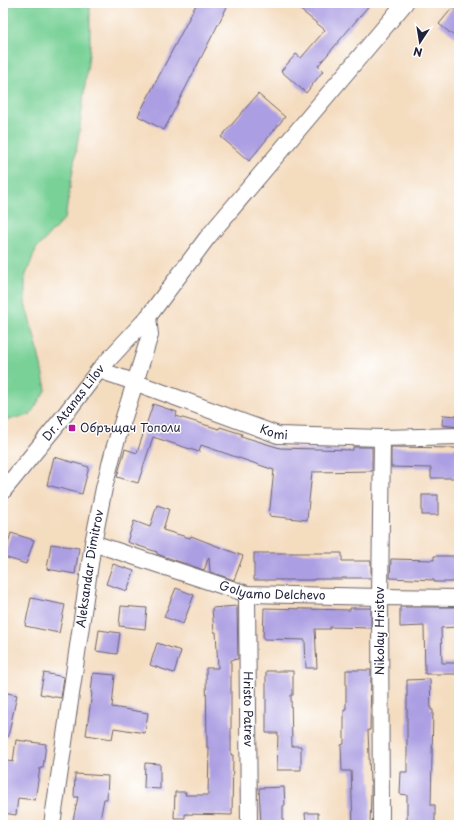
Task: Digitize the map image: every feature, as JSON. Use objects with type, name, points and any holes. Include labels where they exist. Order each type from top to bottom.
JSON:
[{"type":"street","name":"Dr. Atanas Lilov","points":[[3,491],[99,370],[148,317],[207,238],[405,3]]},
{"type":"street","name":"Aleksandar Dimitrov","points":[[52,825],[93,543],[104,488],[134,382],[150,335],[148,317]]},
{"type":"street","name":"Komi","points":[[99,370],[278,435],[382,438],[459,436]]},
{"type":"street","name":"Nikolay Hristov","points":[[382,438],[380,597],[382,825]]},
{"type":"street","name":"Golyamo Delchevo","points":[[93,543],[247,594],[459,598]]},
{"type":"street","name":"Hristo Patrev","points":[[247,594],[249,825]]},
{"type":"green space","points":[[3,3],[90,3],[90,46],[79,133],[65,218],[36,249],[25,277],[25,304],[35,338],[46,389],[30,415],[3,421]]},
{"type":"building","points":[[197,3],[229,3],[164,130],[138,116]]},
{"type":"building","points":[[292,3],[371,3],[318,66],[323,71],[306,93],[281,71],[296,54],[301,58],[325,30]]},
{"type":"building","points":[[453,7],[459,11],[459,40],[439,24]]},
{"type":"building","points":[[258,94],[285,117],[249,161],[221,137]]},
{"type":"building","points":[[153,404],[177,412],[176,416],[219,429],[220,427],[242,434],[241,436],[280,448],[353,450],[353,447],[372,447],[372,471],[312,472],[307,520],[269,516],[274,470],[201,445],[199,452],[153,437],[138,483],[117,477],[125,449],[137,453]]},
{"type":"building","points":[[443,415],[459,416],[459,427],[442,425]]},
{"type":"building","points":[[391,447],[457,448],[457,478],[431,478],[431,468],[391,467]]},
{"type":"building","points":[[54,457],[89,467],[82,494],[47,485]]},
{"type":"building","points":[[422,495],[438,495],[438,515],[422,515]]},
{"type":"building","points":[[157,505],[169,509],[163,530],[190,538],[191,536],[243,556],[234,580],[210,572],[209,557],[204,570],[127,542],[134,521],[150,527]]},
{"type":"building","points":[[11,533],[34,540],[26,564],[4,557]]},
{"type":"building","points":[[51,544],[79,548],[75,574],[47,569]]},
{"type":"building","points":[[254,553],[342,553],[342,561],[371,561],[371,578],[254,580]]},
{"type":"building","points":[[434,556],[456,556],[456,582],[434,582],[434,580],[390,578],[391,559],[434,560]]},
{"type":"building","points":[[113,564],[134,571],[127,591],[106,584]]},
{"type":"building","points":[[176,588],[194,595],[183,624],[164,617]]},
{"type":"building","points":[[31,598],[65,605],[59,633],[25,626]]},
{"type":"building","points":[[121,606],[147,608],[145,629],[119,626]]},
{"type":"building","points":[[237,606],[238,659],[231,660],[231,755],[233,755],[232,815],[185,814],[185,818],[174,818],[175,792],[186,792],[185,795],[208,795],[209,748],[207,748],[206,668],[218,668],[216,632],[214,632],[212,608]]},
{"type":"building","points":[[400,607],[458,607],[458,627],[441,628],[442,663],[456,663],[456,674],[425,674],[424,626],[400,627]]},
{"type":"building","points":[[264,608],[350,610],[350,608],[371,608],[371,628],[330,627],[330,629],[315,629],[317,668],[306,668],[305,640],[263,639]]},
{"type":"building","points":[[99,630],[120,633],[117,654],[96,651]]},
{"type":"building","points":[[157,643],[181,651],[174,673],[150,665]]},
{"type":"building","points":[[346,670],[371,670],[370,730],[368,730],[371,782],[370,825],[353,825],[351,771],[342,771],[341,745],[344,744]]},
{"type":"building","points":[[266,671],[293,671],[293,695],[291,695],[292,746],[301,746],[301,770],[277,770],[278,733],[266,733]]},
{"type":"building","points":[[44,673],[64,677],[61,698],[40,694]]},
{"type":"building","points":[[93,673],[115,675],[112,707],[148,713],[145,733],[114,728],[112,739],[86,735],[92,693]]},
{"type":"building","points":[[430,679],[431,710],[433,710],[431,805],[435,805],[435,825],[407,825],[407,795],[400,794],[401,772],[407,772],[407,680]]},
{"type":"building","points":[[3,692],[17,695],[8,737],[3,736]]},
{"type":"building","points":[[16,740],[46,744],[43,768],[40,768],[35,800],[18,798],[16,815],[3,813],[3,760],[13,762]]},
{"type":"building","points":[[145,763],[160,764],[160,789],[144,788]]},
{"type":"building","points":[[75,774],[108,776],[107,799],[104,799],[99,825],[72,825],[78,797],[74,797]]},
{"type":"building","points":[[284,787],[285,805],[283,806],[283,825],[261,825],[259,788]]},
{"type":"building","points":[[305,813],[318,813],[318,825],[306,825]]},
{"type":"place","name":"Обръщач Тополи","points":[[72,428]]}]
